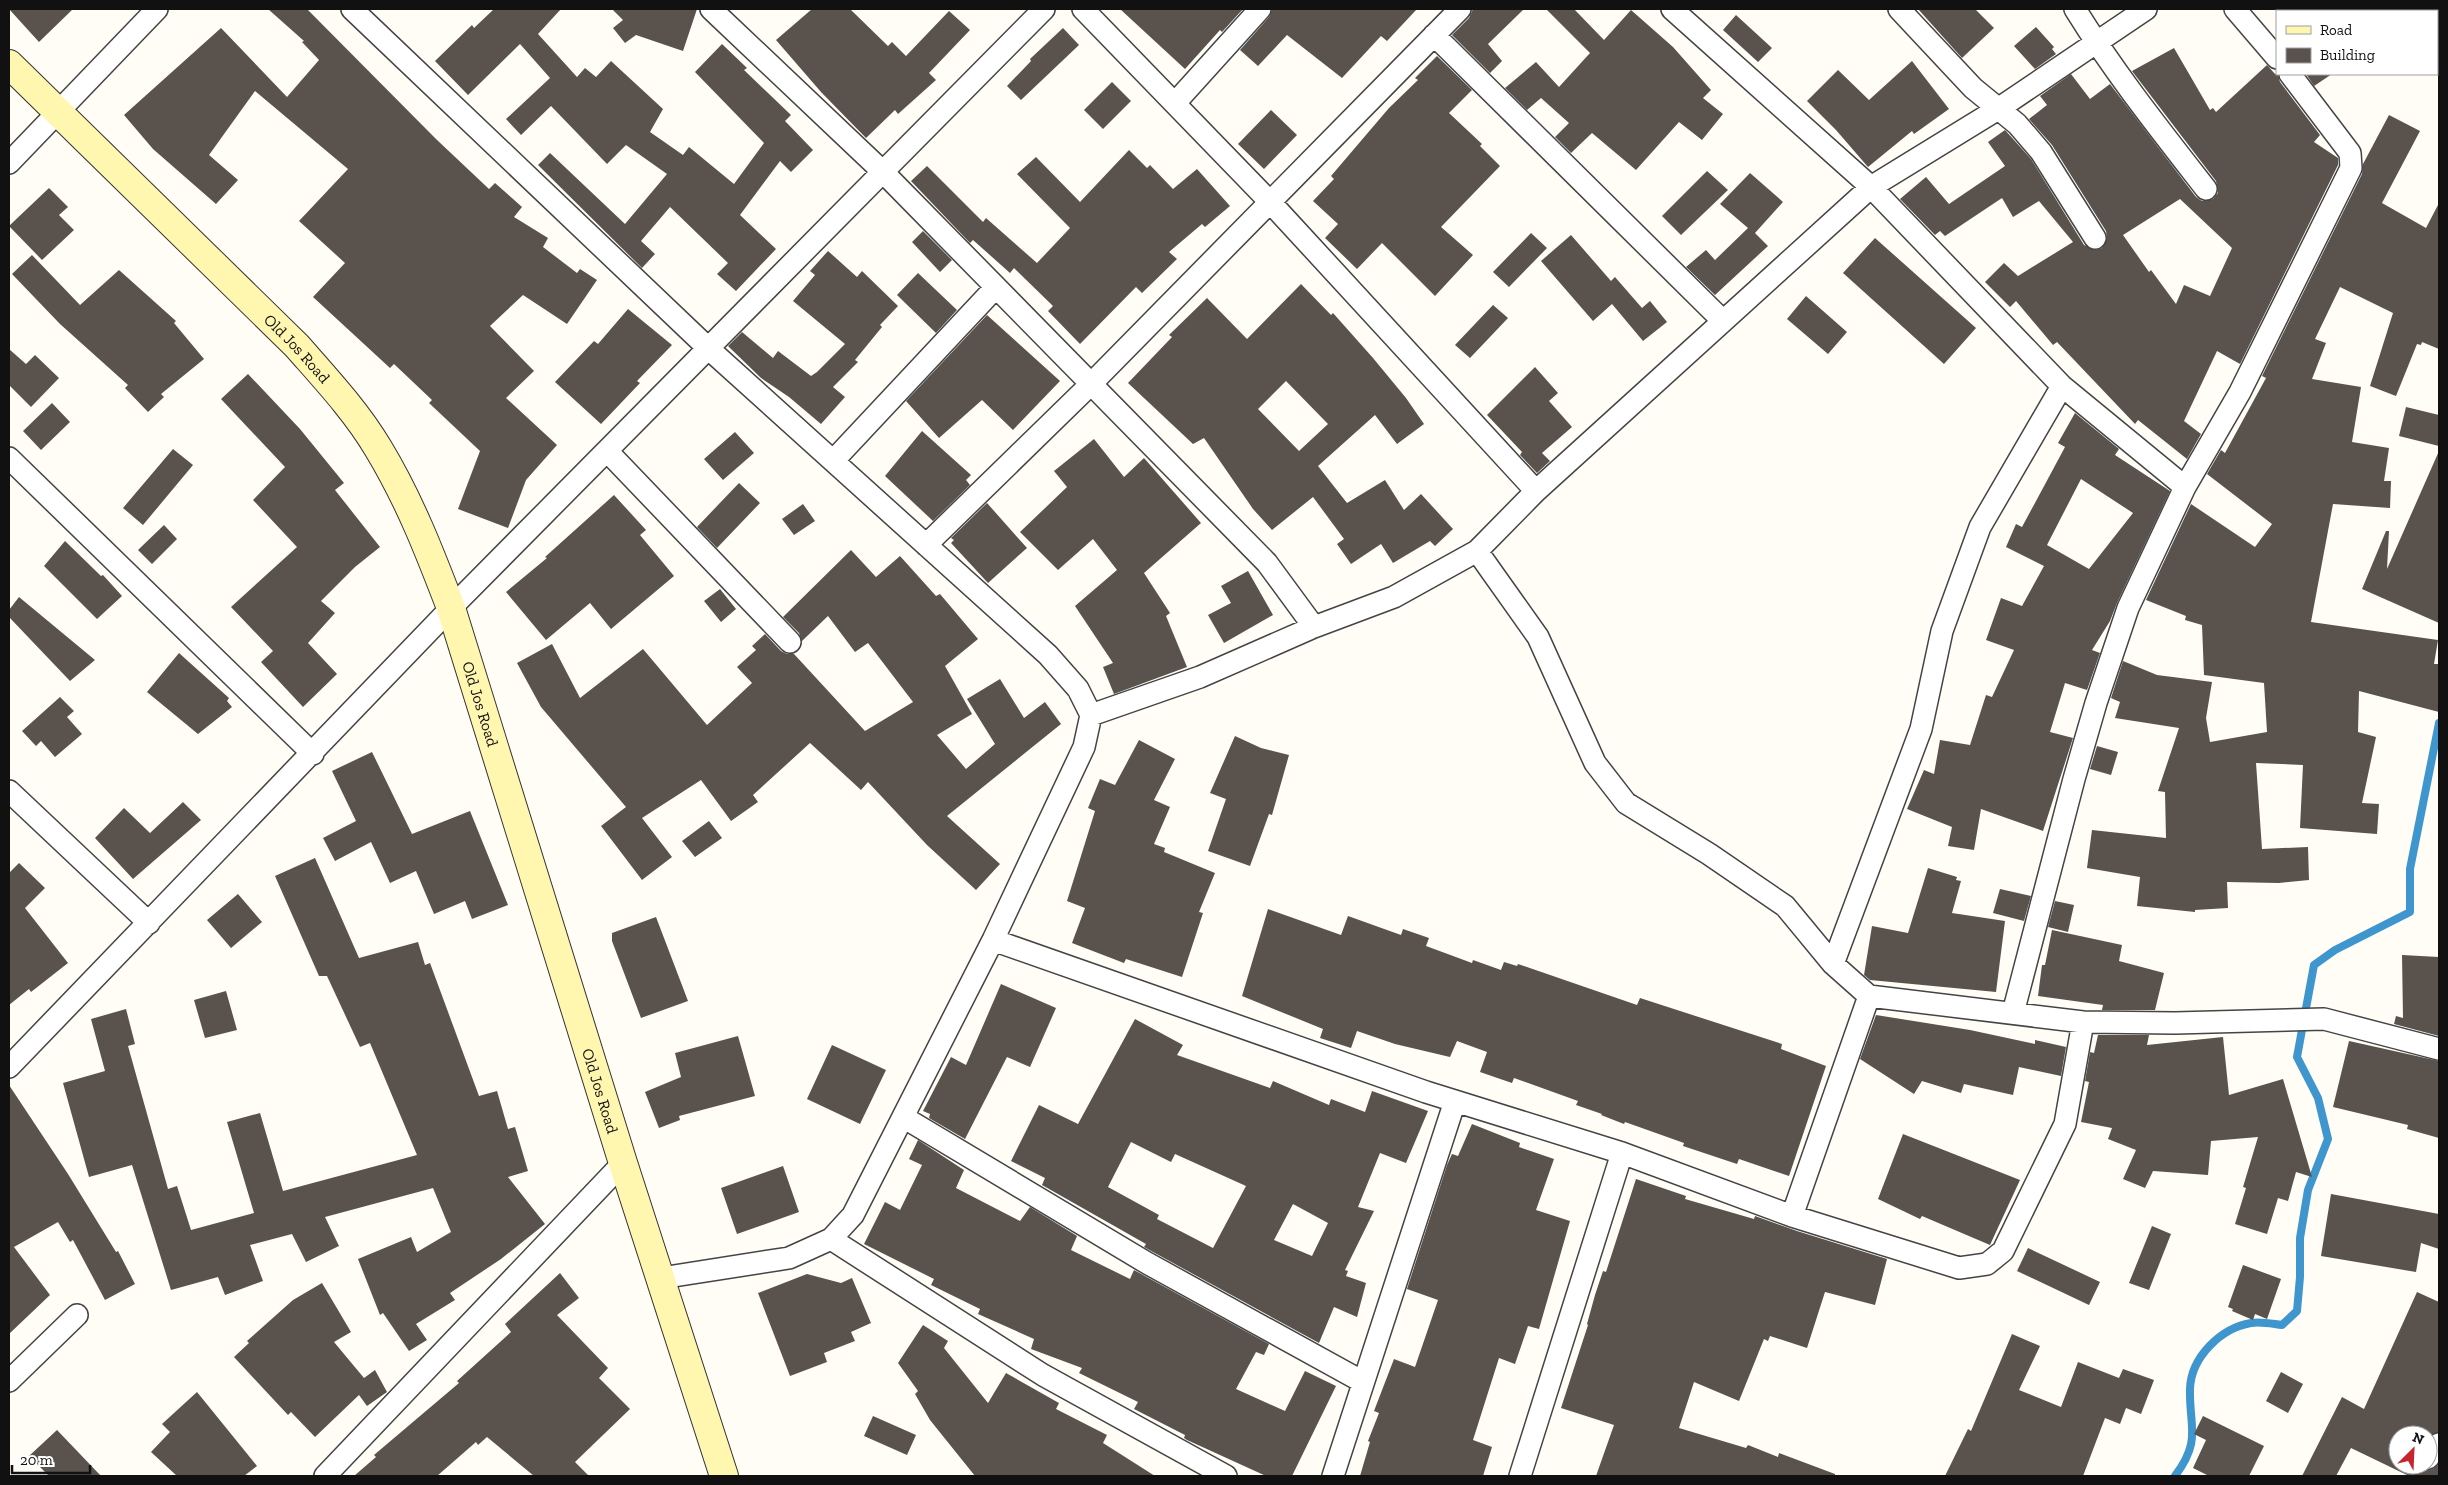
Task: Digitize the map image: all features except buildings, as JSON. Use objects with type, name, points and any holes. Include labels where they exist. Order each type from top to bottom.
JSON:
[{"type":"main road","name":"Old Jos Road","points":[[9,64],[297,346],[332,387],[377,447],[416,519],[451,608],[623,1163],[724,1476]]},
{"type":"street","points":[[9,163],[157,9]]},
{"type":"street","points":[[352,9],[709,349],[1048,655],[1078,690],[1091,715],[1084,747],[993,940],[853,1215],[831,1240],[789,1258],[661,1278]]},
{"type":"street","points":[[711,9],[882,172],[1267,563],[1314,627]]},
{"type":"street","points":[[9,1068],[313,754],[451,608],[608,452],[1044,9]]},
{"type":"street","points":[[1083,9],[1271,203],[1536,491]]},
{"type":"street","points":[[1175,103],[1260,9]]},
{"type":"street","points":[[926,545],[1091,384],[1460,9]]},
{"type":"street","points":[[1672,9],[1871,187],[2062,386],[2185,487]]},
{"type":"street","points":[[1899,9],[1974,88],[2016,124],[2041,152],[2095,238]]},
{"type":"street","points":[[2074,9],[2095,42],[2206,188]]},
{"type":"street","points":[[1091,715],[1200,677],[1314,627],[1394,596],[1477,551],[1536,491],[1871,187],[1998,109],[2146,9]]},
{"type":"street","points":[[2235,9],[2276,57]]},
{"type":"street","points":[[1434,35],[1723,321]]},
{"type":"street","points":[[2013,1013],[2074,780],[2096,703],[2128,608],[2185,487],[2240,392],[2351,168],[2350,153],[2291,75]]},
{"type":"street","points":[[833,460],[996,287]]},
{"type":"street","points":[[1833,964],[1920,729],[1942,631],[1980,527],[2062,386]]},
{"type":"street","points":[[608,452],[790,642]]},
{"type":"street","points":[[9,458],[313,754]]},
{"type":"street","points":[[1477,551],[1538,637],[1595,762],[1626,804],[1709,854],[1785,906],[1833,964],[1869,996],[2083,1022],[2175,1024],[2324,1019],[2439,1050]]},
{"type":"street","points":[[9,791],[149,923]]},
{"type":"street","points":[[993,940],[1187,1010],[1455,1101],[1622,1153],[1792,1216],[1959,1268],[1987,1264],[2003,1251],[2065,1124],[2083,1022]]},
{"type":"street","points":[[1792,1216],[1869,996]]},
{"type":"street","points":[[1332,1476],[1455,1101]]},
{"type":"street","points":[[903,1117],[1147,1263],[1363,1382]]},
{"type":"street","points":[[1520,1476],[1622,1153]]},
{"type":"street","points":[[325,1476],[623,1163]]},
{"type":"street","points":[[831,1240],[1043,1375],[1226,1476]]},
{"type":"street","points":[[9,1381],[77,1315]]},
{"type":"waterway","points":[[2175,1476],[2189,1453],[2192,1433],[2190,1389],[2192,1377],[2202,1355],[2229,1331],[2255,1322],[2282,1325],[2297,1311],[2300,1277],[2300,1238],[2308,1190],[2328,1139],[2318,1098],[2297,1057],[2314,965],[2335,950],[2410,912],[2410,869],[2439,723]]}]
